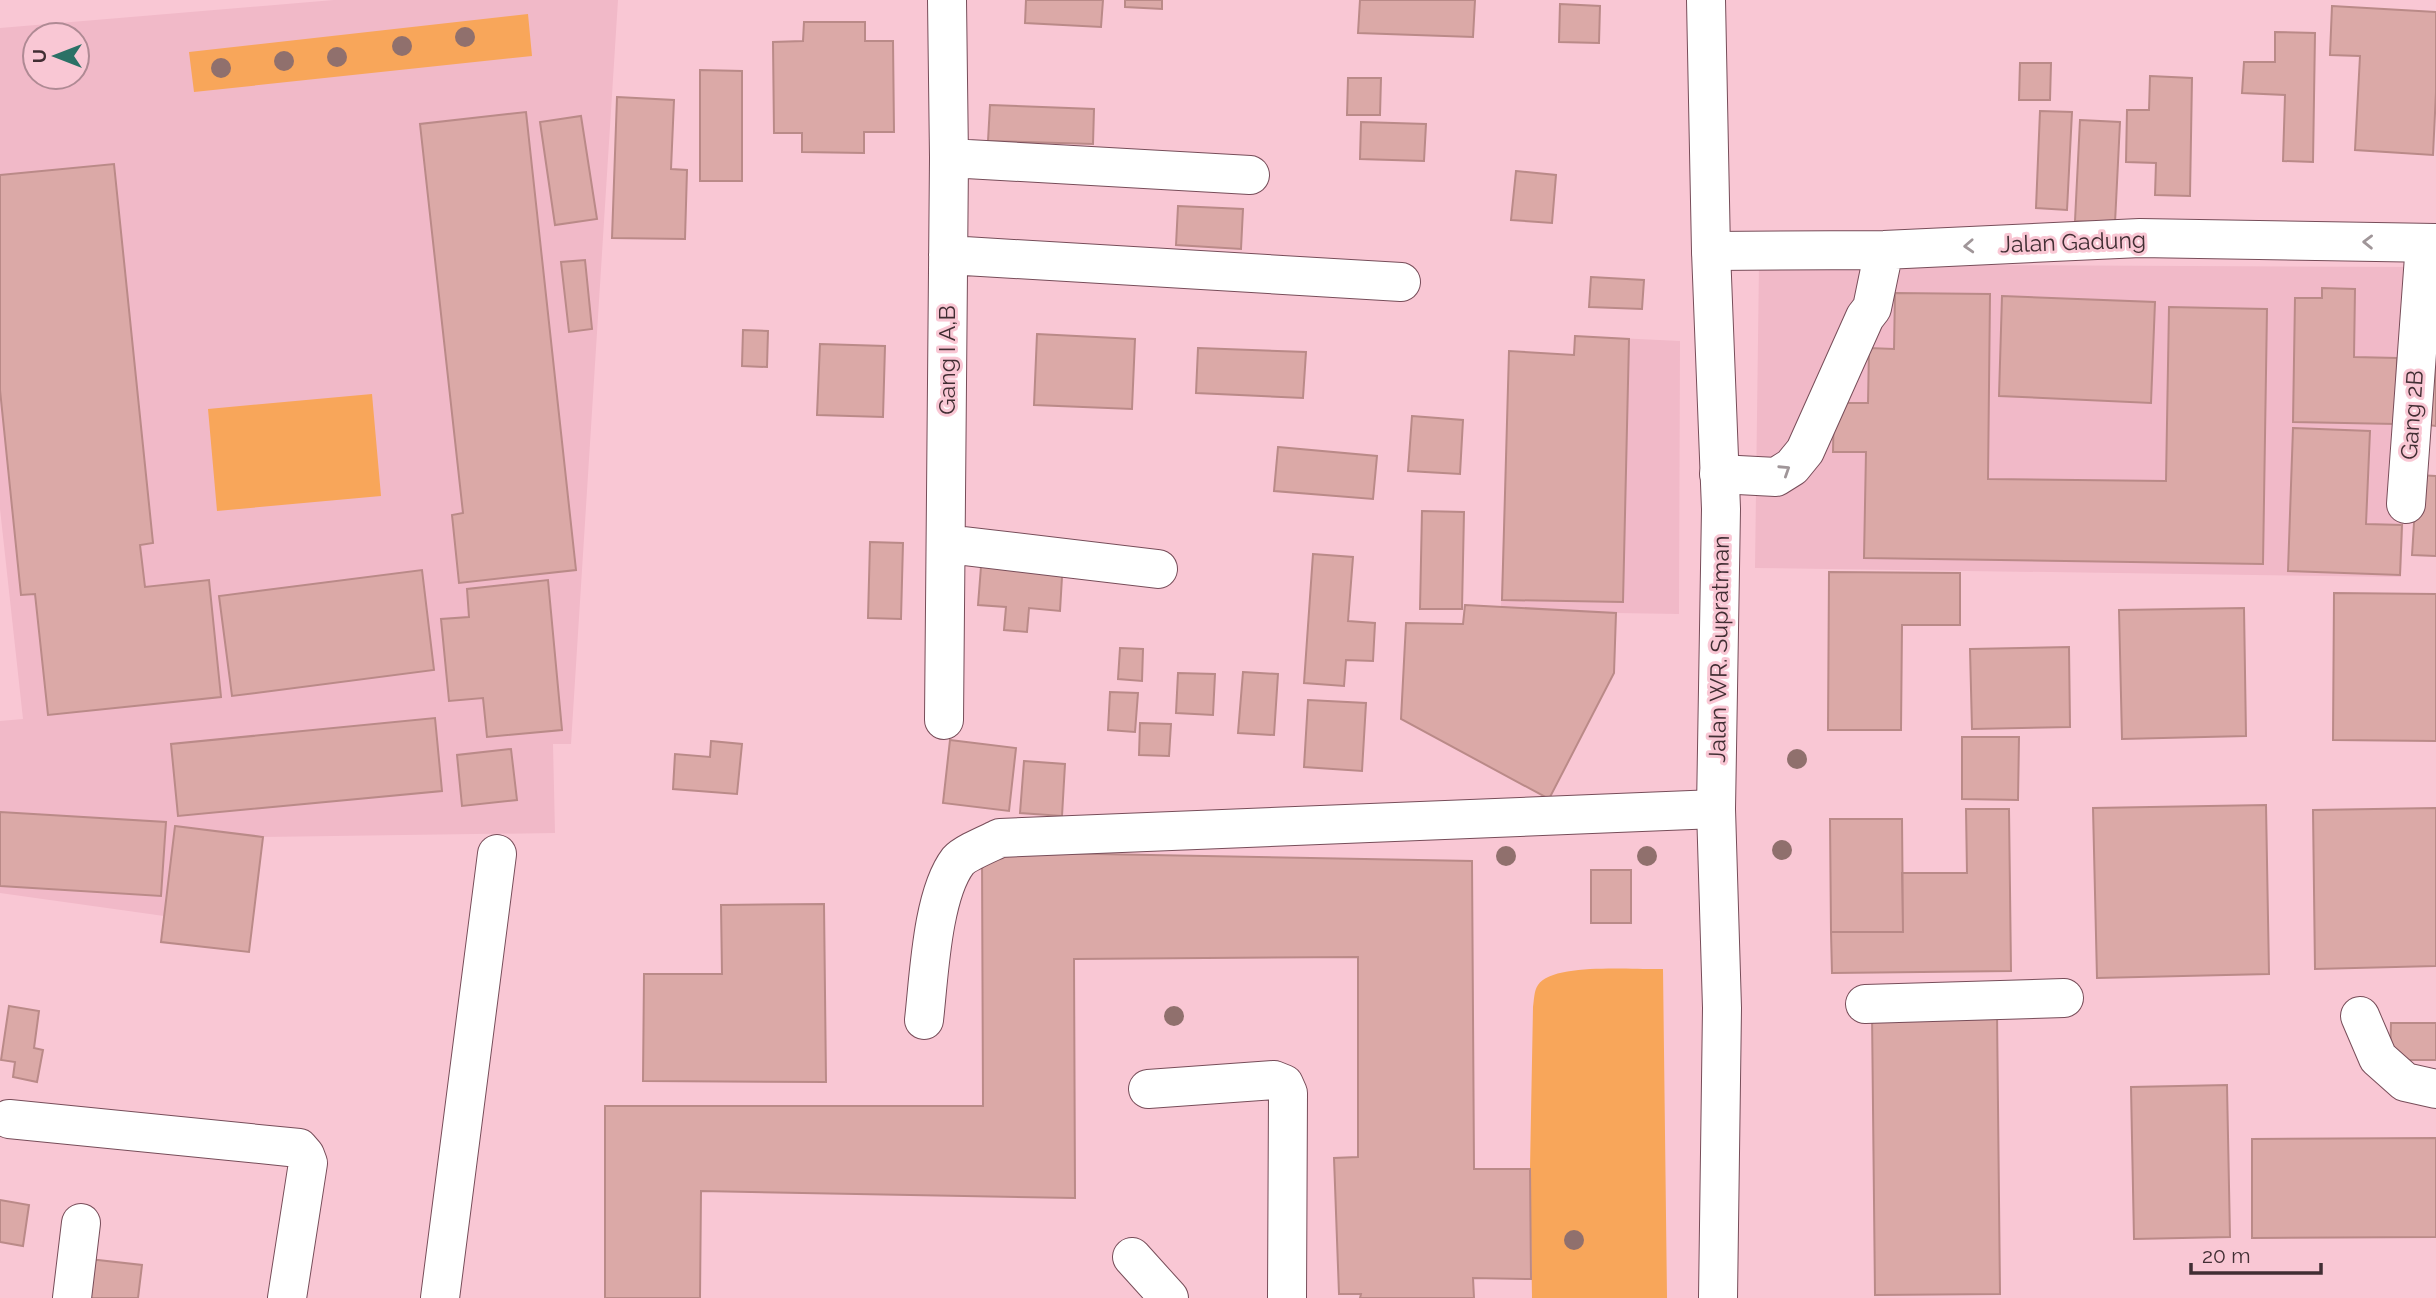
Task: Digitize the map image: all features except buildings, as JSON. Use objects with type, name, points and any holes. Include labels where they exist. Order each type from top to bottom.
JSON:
[{"type":"street","name":"Gang I A,B","points":[[944,720],[949,158],[947,0]]},
{"type":"street","name":"Jalan WR. Supratman","points":[[1706,0],[1711,251],[1721,509],[1716,809],[1722,1008],[1718,1298]]},
{"type":"street","points":[[949,158],[1250,175]]},
{"type":"street","name":"Jalan Gadung","points":[[1711,251],[1884,250],[2140,238],[2430,243]]},
{"type":"street","name":"Gang 2B","points":[[2406,504],[2430,243]]},
{"type":"street","points":[[1719,474],[1776,477],[1792,467],[1805,451],[1865,317],[1872,308],[1884,250]]},
{"type":"street","points":[[948,255],[1401,282]]},
{"type":"street","points":[[947,544],[1158,569]]},
{"type":"street","points":[[924,1020],[935,927],[945,885],[959,859],[1000,838],[1716,809]]},
{"type":"street","points":[[440,1298],[497,854]]},
{"type":"street","points":[[1865,1004],[2064,999]]},
{"type":"street","points":[[2360,1016],[2378,1058],[2405,1082],[2436,1088]]},
{"type":"street","points":[[1148,1089],[1274,1080],[1284,1084],[1288,1093],[1287,1298]]},
{"type":"street","points":[[9,1119],[299,1148],[308,1163],[288,1298]]},
{"type":"street","points":[[72,1298],[81,1223]]},
{"type":"street","points":[[1132,1257],[1169,1298]]},
{"type":"shaded area","points":[[334,0],[618,0],[571,744],[553,744],[555,833],[263,837],[249,952],[161,942],[164,916],[0,893],[0,721],[23,719],[0,509],[0,28],[21,26],[21,91],[91,91],[91,21],[84,21]]},
{"type":"shaded area","points":[[528,14],[532,56],[194,92],[189,52]]},
{"type":"shaded area","points":[[1759,264],[2415,267],[2401,577],[1755,568]]},
{"type":"shaded area","points":[[1575,336],[1680,341],[1679,614],[1501,607],[1509,351],[1573,355]]},
{"type":"shaded area","points":[[372,394],[381,496],[217,511],[208,409]]},
{"type":"shaded area","points":[[1663,969],[1667,1298],[1532,1298],[1530,1169],[1533,1007],[1537,987],[1547,978],[1577,970]]}]
